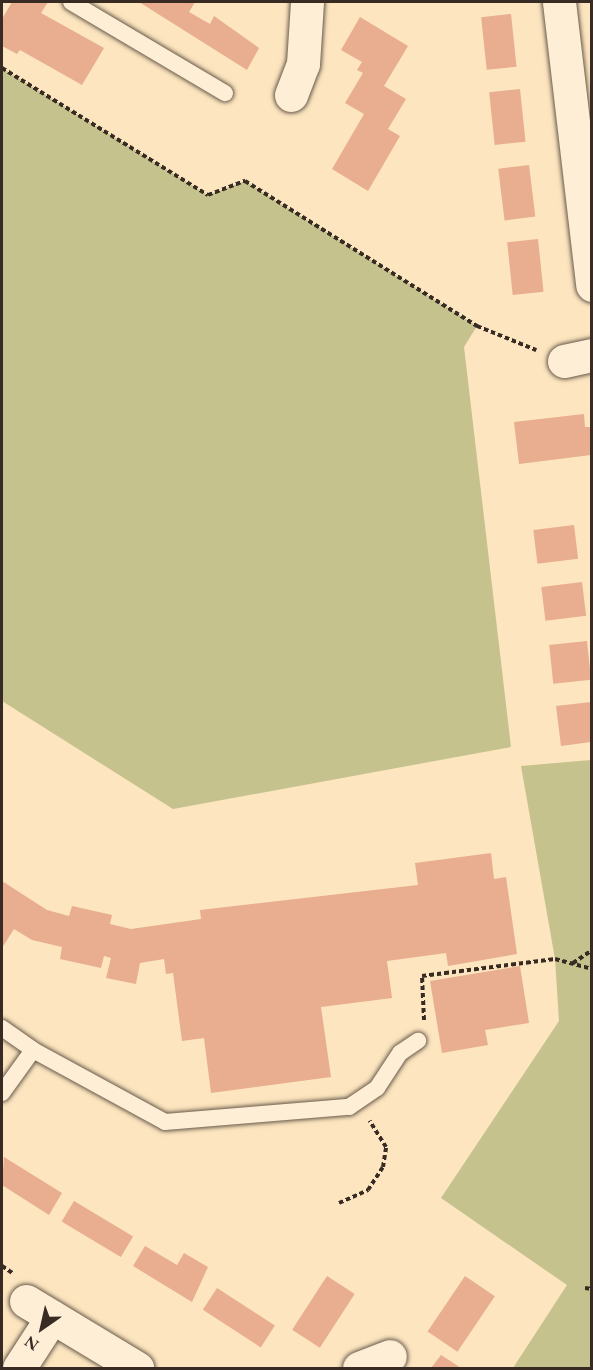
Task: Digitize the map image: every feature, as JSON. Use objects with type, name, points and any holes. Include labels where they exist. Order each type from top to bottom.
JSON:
[{"type":"street","points":[[291,95],[303,64],[307,2]]},
{"type":"street","points":[[559,2],[591,285]]},
{"type":"street","points":[[19,1368],[39,1309],[137,1368]]},
{"type":"street","points":[[359,1368],[390,1356]]},
{"type":"lane","points":[[71,2],[225,93]]},
{"type":"lane","points":[[2,1028],[33,1050],[165,1122],[349,1107],[377,1088],[400,1053],[418,1041]]},
{"type":"lane","points":[[2,1093],[33,1050]]},
{"type":"path","points":[[2,68],[208,195],[245,181],[477,326],[578,358]]},
{"type":"path","points":[[572,964],[591,950]]},
{"type":"path","points":[[418,1041],[426,1007],[422,976],[555,958],[591,969]]},
{"type":"path","points":[[339,1203],[368,1190],[383,1167],[386,1147],[366,1114],[349,1107]]},
{"type":"path","points":[[585,1288],[591,1288]]},
{"type":"shaded area","points":[[2,68],[208,195],[245,181],[477,326],[464,347],[511,747],[173,809],[2,701]]},
{"type":"shaded area","points":[[591,760],[591,1368],[513,1368],[567,1285],[441,1198],[559,1021],[555,959],[521,766]]},
{"type":"building","points":[[12,2],[48,2],[41,13],[104,48],[82,85],[20,50],[17,54],[2,46],[2,19]]},
{"type":"building","points":[[139,2],[195,2],[189,12],[210,24],[214,16],[259,48],[247,70]]},
{"type":"building","points":[[511,14],[517,67],[487,70],[481,17]]},
{"type":"building","points":[[360,17],[408,46],[384,86],[406,99],[388,129],[400,136],[368,191],[332,169],[364,114],[345,103],[363,73],[357,70],[362,62],[341,50]]},
{"type":"building","points":[[520,89],[526,142],[495,145],[489,92]]},
{"type":"building","points":[[529,165],[535,217],[505,220],[498,169]]},
{"type":"building","points":[[538,239],[544,292],[513,295],[507,242]]},
{"type":"building","points":[[584,414],[585,427],[591,427],[591,455],[519,464],[514,422]]},
{"type":"building","points":[[574,525],[578,559],[537,564],[533,530]]},
{"type":"building","points":[[582,582],[586,616],[545,621],[541,587]]},
{"type":"building","points":[[587,641],[591,680],[553,684],[549,645]]},
{"type":"building","points":[[591,702],[591,742],[561,746],[556,706]]},
{"type":"building","points":[[491,853],[494,879],[506,877],[517,954],[448,966],[446,953],[387,961],[392,998],[321,1007],[331,1077],[211,1093],[204,1038],[182,1041],[173,973],[166,974],[164,959],[140,963],[136,984],[106,978],[111,958],[104,956],[101,968],[60,959],[62,947],[32,940],[14,929],[2,948],[2,881],[47,910],[69,916],[72,906],[112,915],[110,924],[131,929],[201,919],[200,910],[418,885],[415,863]]},
{"type":"building","points":[[520,966],[529,1023],[485,1030],[488,1045],[442,1053],[430,981]]},
{"type":"building","points":[[4,1157],[62,1193],[49,1215],[2,1185]]},
{"type":"building","points":[[74,1201],[133,1237],[121,1257],[62,1222]]},
{"type":"building","points":[[145,1246],[177,1265],[184,1253],[208,1267],[192,1302],[133,1266]]},
{"type":"building","points":[[327,1276],[355,1294],[320,1348],[292,1330]]},
{"type":"building","points":[[465,1276],[495,1296],[457,1352],[428,1332]]},
{"type":"building","points":[[217,1288],[275,1326],[261,1347],[203,1310]]},
{"type":"building","points":[[441,1355],[461,1368],[431,1368]]}]
